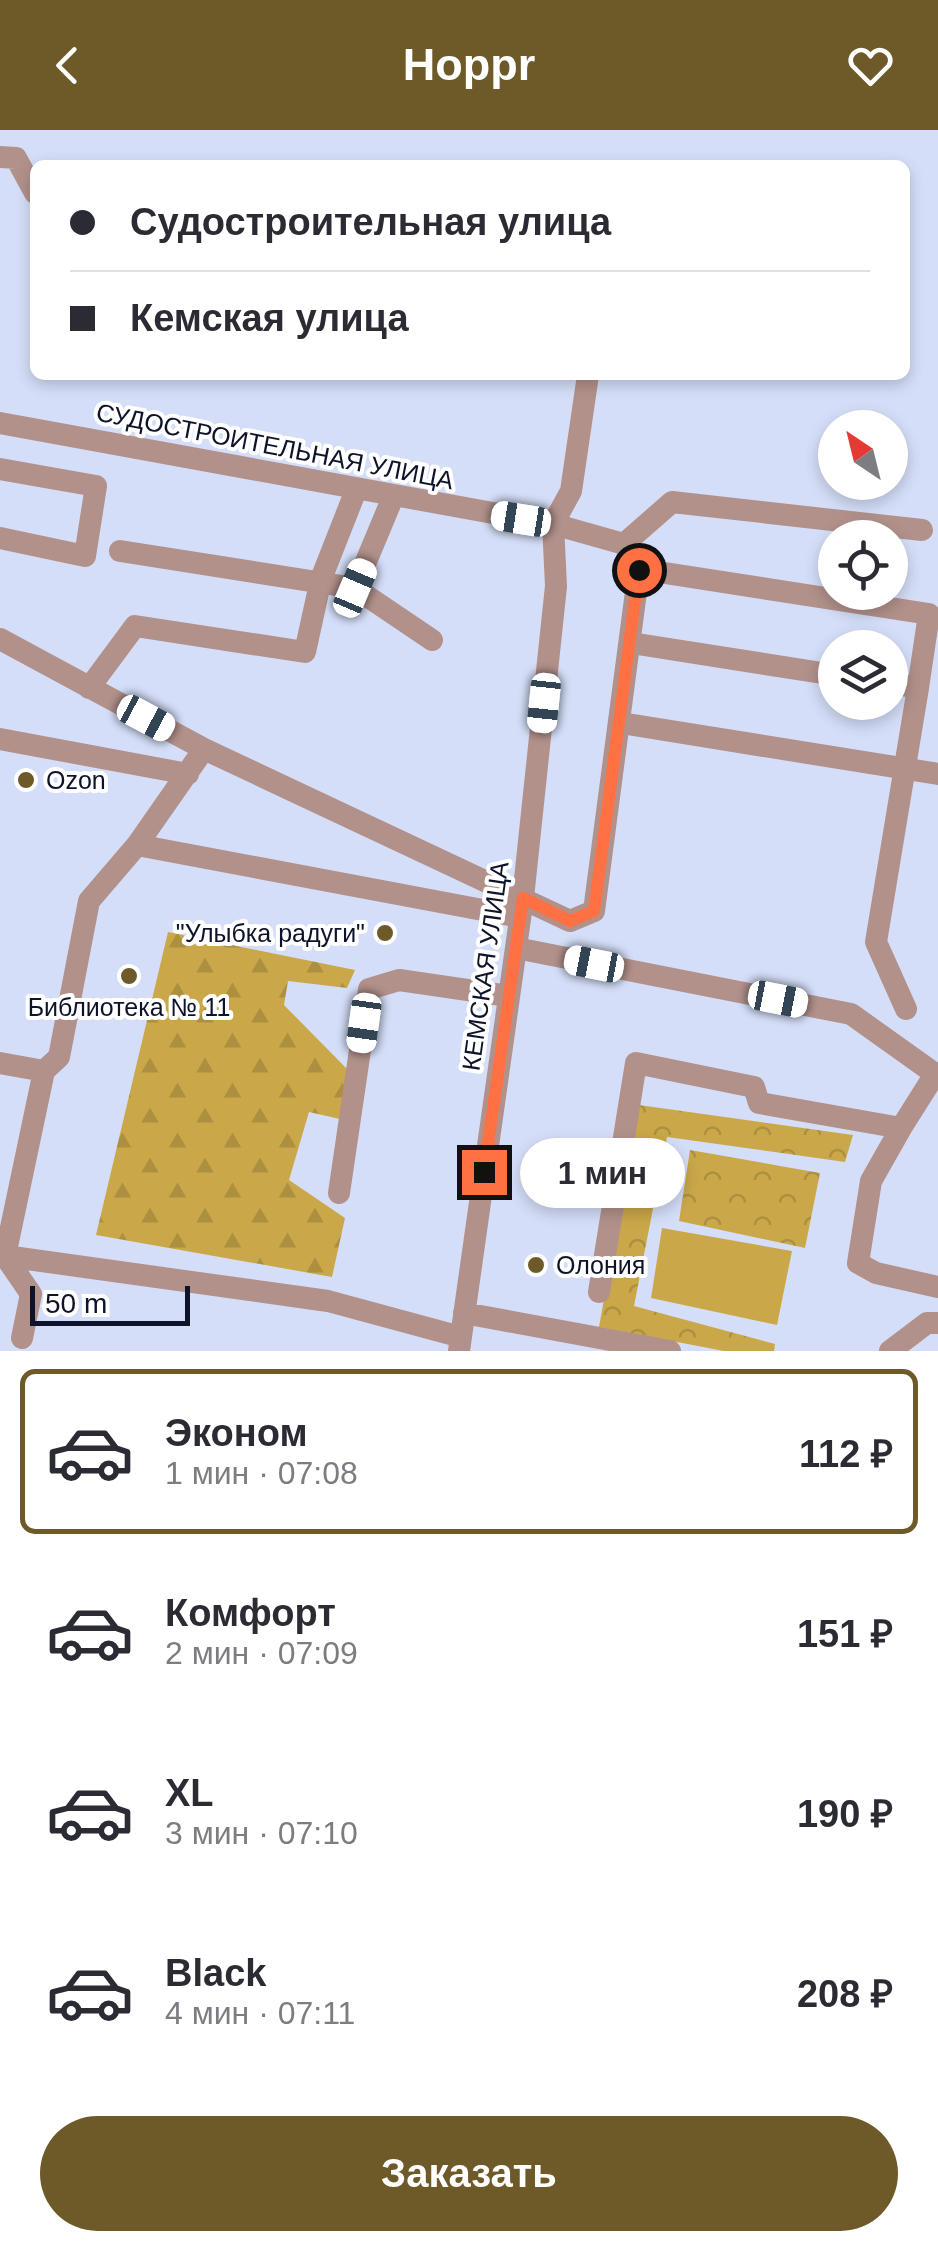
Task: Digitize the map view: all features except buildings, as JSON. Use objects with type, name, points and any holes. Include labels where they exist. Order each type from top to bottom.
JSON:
[{"type":"street","points":[[0,158],[16,158],[30,184]]},
{"type":"street","points":[[553,524],[571,490],[587,380]]},
{"type":"street","name":"СУДОСТРОИТЕЛЬНАЯ УЛИЦА","points":[[0,422],[394,498],[553,524],[624,544]]},
{"type":"street","points":[[0,469],[96,486],[85,556],[0,538]]},
{"type":"street","points":[[89,688],[135,626],[305,652],[321,579],[356,490]]},
{"type":"street","points":[[355,588],[394,498]]},
{"type":"street","points":[[137,845],[522,908],[570,921],[594,911],[621,723],[639,570],[624,544],[672,502],[922,530]]},
{"type":"street","name":"КЕМСКАЯ УЛИЦА","points":[[460,1344],[522,908],[556,586],[553,524]]},
{"type":"street","points":[[120,551],[321,579],[355,588],[432,640]]},
{"type":"street","points":[[639,570],[935,608],[876,942],[906,1009]]},
{"type":"street","points":[[0,638],[204,749],[522,908]]},
{"type":"street","points":[[632,643],[818,672]]},
{"type":"street","points":[[908,687],[918,688]]},
{"type":"street","points":[[621,723],[938,774]]},
{"type":"street","points":[[0,739],[188,774]]},
{"type":"street","points":[[22,1338],[31,1294],[5,1256],[6,1217],[44,1072],[59,1057],[89,900],[137,845],[204,749]]},
{"type":"street","points":[[516,948],[851,1014],[937,1075],[871,1181],[858,1263],[876,1273],[938,1286]]},
{"type":"street","points":[[339,1192],[369,989],[399,980],[509,996]]},
{"type":"street","points":[[599,1292],[636,1062],[754,1087],[758,1103],[901,1128]]},
{"type":"street","points":[[0,1063],[44,1072]]},
{"type":"street","points":[[5,1256],[328,1301],[460,1344]]},
{"type":"street","points":[[464,1313],[670,1351]]},
{"type":"street","points":[[890,1351],[927,1324],[938,1323]]},
{"type":"green space","points":[[168,932],[355,970],[347,988],[288,981],[284,1005],[349,1071],[340,1119],[309,1112],[289,1180],[345,1218],[332,1277],[96,1235]]},
{"type":"green space","points":[[639,1105],[853,1135],[845,1162],[667,1137],[634,1306],[775,1344],[774,1351],[724,1351],[599,1327]]},
{"type":"green space","points":[[690,1150],[820,1173],[805,1248],[679,1221]]},
{"type":"green space","points":[[662,1228],[792,1251],[777,1325],[651,1298]]},
{"type":"place","name":"Ozon","points":[[26,780]]},
{"type":"place","name":"\"Улыбка радуги\"","points":[[385,933]]},
{"type":"place","name":"Библиотека № 11","points":[[129,976]]},
{"type":"place","name":"Олония","points":[[536,1265]]},
{"type":"route","points":[[484,1172],[523,898],[570,921],[594,911],[639,570]]}]
